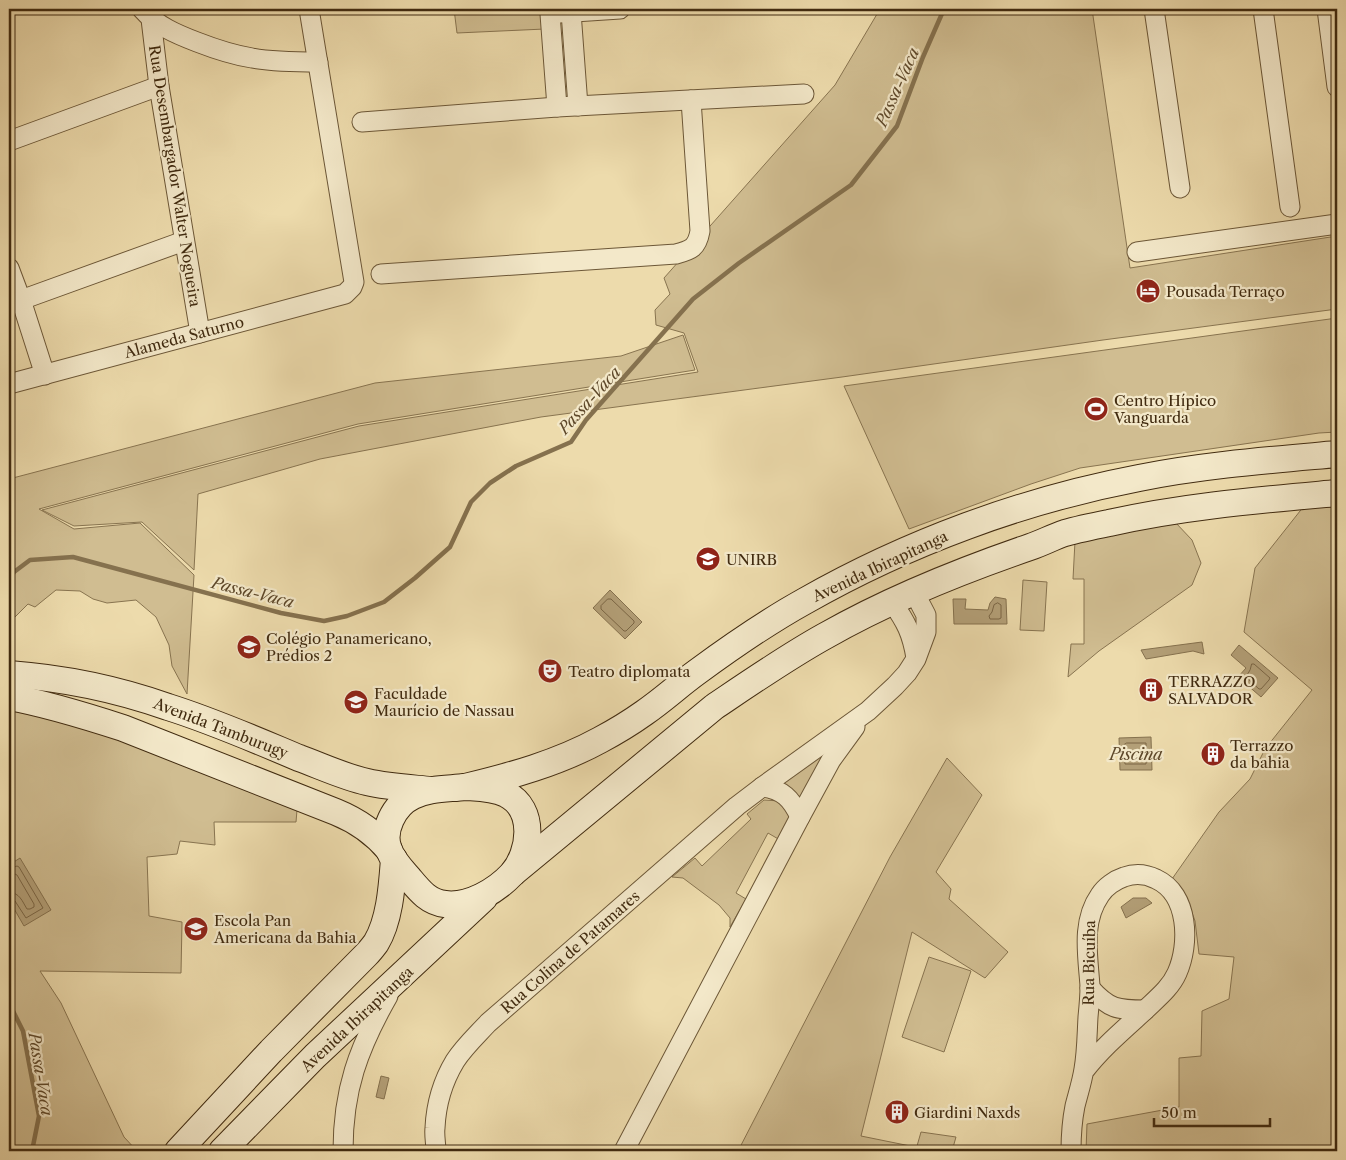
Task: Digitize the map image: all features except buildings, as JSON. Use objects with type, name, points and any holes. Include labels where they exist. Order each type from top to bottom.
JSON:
[{"type":"main road","name":"Avenida Ibirapitanga","points":[[465,787],[536,768],[598,741],[645,712],[696,672],[754,632],[817,594],[911,548],[964,527],[1025,506],[1100,486],[1181,470],[1337,454]]},
{"type":"main road","name":"Avenida Ibirapitanga","points":[[222,1151],[315,1056],[503,881],[714,707],[825,636],[903,596],[977,565],[1064,533],[1145,515],[1232,502],[1337,493]]},
{"type":"main road","points":[[1025,506],[1039,512],[1044,523],[1044,530],[1038,544]]},
{"type":"main road","points":[[875,565],[903,596]]},
{"type":"main road","name":"Avenida Tamburugy","points":[[9,674],[104,688],[206,720],[366,782],[431,790]]},
{"type":"main road","points":[[9,697],[115,726],[336,812],[359,823],[381,840],[391,854],[418,890],[428,898],[438,902],[464,903],[503,881],[523,853],[527,841],[528,828],[523,812],[517,803],[504,793],[465,787],[431,790],[413,796],[404,802],[391,818],[388,828],[387,840],[391,854],[390,900],[376,943],[366,956],[271,1051],[178,1151]]},
{"type":"street","points":[[146,14],[167,30],[218,50],[251,58],[284,62],[318,62],[309,9]]},
{"type":"street","points":[[557,107],[550,11],[571,12],[620,9]]},
{"type":"street","points":[[1154,9],[1180,188]]},
{"type":"street","points":[[1263,9],[1290,207]]},
{"type":"street","points":[[1327,9],[1337,86]]},
{"type":"street","points":[[571,12],[578,106]]},
{"type":"street","name":"Rua Desembargador Walter Nogueira","points":[[146,14],[200,333]]},
{"type":"street","name":"Alameda Saturno","points":[[9,384],[345,294],[352,287],[354,282],[318,62]]},
{"type":"street","points":[[9,141],[159,86]]},
{"type":"street","points":[[362,122],[557,107],[804,94]]},
{"type":"street","points":[[382,274],[666,255],[688,251],[699,239],[700,231],[691,100]]},
{"type":"street","points":[[1137,252],[1337,224]]},
{"type":"street","points":[[21,300],[184,241]]},
{"type":"street","points":[[9,268],[45,375]]},
{"type":"street","name":"Rua Colina de Patamares","points":[[436,1151],[434,1129],[438,1105],[445,1082],[455,1062],[468,1044],[502,1011],[737,806],[868,711],[895,686],[916,659],[914,641],[906,621],[903,596]]},
{"type":"street","name":"Rua Colina de Patamares","points":[[624,1151],[800,817],[844,741],[868,711]]},
{"type":"street","points":[[762,787],[774,788],[782,792],[795,807],[800,817]]},
{"type":"street","name":"Rua Bicuíba","points":[[1071,1151],[1075,1108],[1084,1071],[1087,1041],[1090,988],[1087,957],[1091,910],[1101,893],[1116,880],[1132,874],[1148,875],[1164,882],[1175,894],[1183,914],[1185,935],[1183,957],[1177,974],[1166,990],[1095,1056],[1084,1071]]},
{"type":"street","points":[[343,1151],[344,1118],[349,1086],[360,1050],[373,1022],[396,982]]},
{"type":"street","points":[[1090,988],[1108,1004],[1130,1010],[1145,1010]]},
{"type":"shaded area","points":[[454,9],[542,9],[545,29],[457,33]]},
{"type":"shaded area","points":[[880,9],[1092,9],[1130,268],[1337,236],[1337,309],[541,417],[320,459],[198,494],[194,570],[142,522],[74,526],[42,510],[359,426],[698,372],[684,333],[656,325],[655,310],[670,294],[664,278],[835,85]]},
{"type":"shaded area","name":"Centro Hípico Vanguarda","points":[[1337,318],[1337,432],[1319,433],[1080,468],[909,529],[844,386]]},
{"type":"shaded area","points":[[683,335],[695,370],[358,424],[39,509],[74,529],[140,523],[194,575],[187,694],[172,666],[169,645],[156,617],[136,600],[107,603],[93,599],[80,591],[56,590],[35,607],[28,604],[9,623],[9,479],[375,383],[621,356]]},
{"type":"shaded area","points":[[1337,503],[1337,1151],[1086,1151],[1087,1124],[1179,1107],[1179,1058],[1201,1056],[1202,1011],[1229,999],[1234,957],[1199,954],[1195,921],[1188,901],[1172,879],[1219,812],[1250,779],[1265,749],[1312,690],[1244,632],[1255,568],[1304,506]]},
{"type":"shaded area","points":[[1175,522],[1192,540],[1201,563],[1192,585],[1099,651],[1068,677],[1071,644],[1084,644],[1084,579],[1073,579],[1075,541]]},
{"type":"shaded area","points":[[1023,580],[1047,582],[1044,631],[1020,630]]},
{"type":"shaded area","points":[[9,708],[98,728],[297,810],[296,822],[214,822],[215,845],[180,841],[177,854],[147,857],[149,916],[182,922],[181,973],[40,971],[61,1003],[124,1137],[137,1151],[9,1151]]},
{"type":"shaded area","points":[[833,741],[801,800],[783,784]]},
{"type":"shaded area","points":[[947,758],[982,795],[936,872],[951,889],[949,899],[1008,952],[985,978],[912,932],[861,1136],[935,1151],[738,1151],[890,857]]},
{"type":"shaded area","points":[[764,800],[780,801],[790,812],[786,828],[780,840],[768,833],[736,893],[746,899],[730,927],[730,918],[719,905],[683,878],[672,877],[695,858],[702,866],[751,819],[747,814]]},
{"type":"shaded area","points":[[929,957],[971,971],[944,1052],[902,1037]]},
{"type":"shaded area","points":[[921,1132],[956,1137],[952,1151],[941,1151],[917,1146]]},
{"type":"water","points":[[610,590],[642,622],[625,639],[593,608]]},
{"type":"water","points":[[995,597],[1006,599],[1007,624],[954,624],[953,599],[966,599],[965,609],[988,610],[990,603]]},
{"type":"water","points":[[1202,642],[1204,654],[1193,651],[1146,659],[1141,650]]},
{"type":"water","points":[[1239,645],[1278,678],[1261,697],[1238,677],[1246,668],[1231,655]]},
{"type":"water","name":"Piscina","points":[[1151,737],[1152,770],[1120,770],[1119,738]]},
{"type":"water","points":[[20,858],[51,910],[24,926],[9,900],[9,865]]},
{"type":"water","points":[[1133,898],[1146,898],[1152,903],[1126,918],[1121,907]]},
{"type":"water","points":[[381,1076],[389,1078],[384,1099],[376,1097]]},
{"type":"waterway","name":"Passa-Vaca","points":[[9,580],[14,572],[30,560],[73,557],[281,613],[324,621],[347,616],[384,602],[450,547],[471,502],[490,483],[516,466],[571,442],[586,420],[693,299],[739,263],[851,185],[897,126],[923,57],[944,9]]},
{"type":"waterway","name":"Passa-Vaca","points":[[9,1003],[23,1031],[39,1116],[32,1151]]},
{"type":"place","name":"Pousada Terraço","points":[[1148,291]]},
{"type":"place","name":"Centro Hípico Vanguarda","points":[[1096,409]]},
{"type":"place","name":"UNIRB","points":[[708,559]]},
{"type":"place","name":"Colégio Panamericano, Prédios 2","points":[[249,647]]},
{"type":"place","name":"Teatro diplomata","points":[[550,671]]},
{"type":"place","name":"TERRAZZO SALVADOR","points":[[1151,690]]},
{"type":"place","name":"Faculdade Maurício de Nassau","points":[[356,702]]},
{"type":"place","name":"Terrazzo da bahia","points":[[1213,754]]},
{"type":"place","name":"Escola Pan Americana da Bahia","points":[[196,929]]},
{"type":"place","name":"Giardini Naxds","points":[[897,1112]]}]
